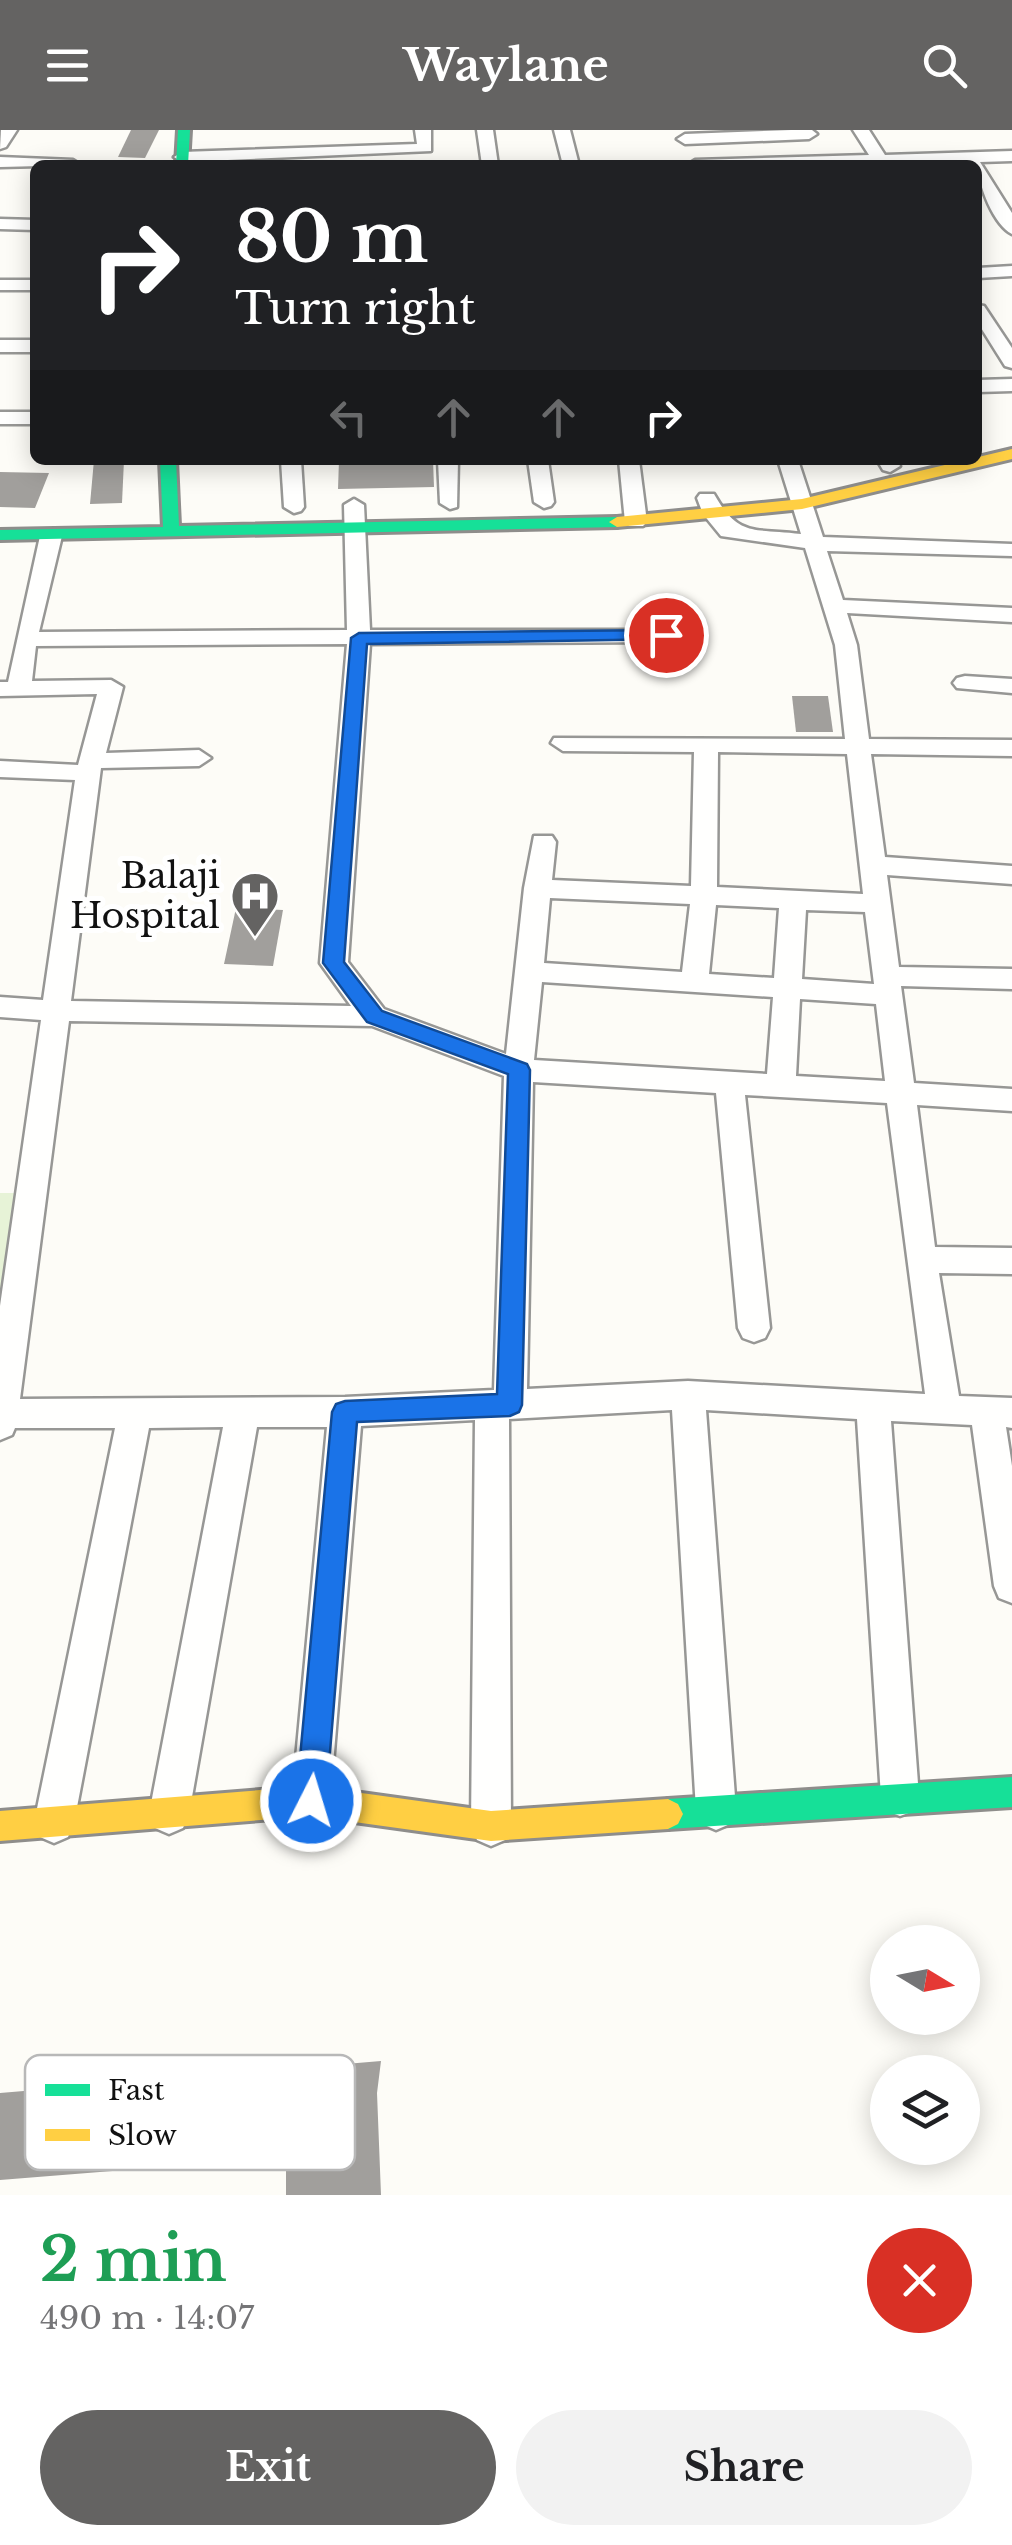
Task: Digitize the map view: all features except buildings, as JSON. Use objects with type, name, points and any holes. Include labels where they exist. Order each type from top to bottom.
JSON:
[{"type":"main road","points":[[182,160],[184,130]]},
{"type":"main road","points":[[982,444],[1012,437]]},
{"type":"main road","points":[[982,460],[1012,454]]},
{"type":"main road","points":[[168,465],[170,524]]},
{"type":"main road","points":[[800,498],[883,465]]},
{"type":"main road","points":[[0,516],[170,524],[635,512],[800,498],[959,465]]},
{"type":"main road","points":[[0,536],[51,536],[294,507],[354,517],[450,503],[544,502],[635,512]]},
{"type":"main road","points":[[0,1826],[311,1801],[491,1826],[900,1796],[1012,1792]]},
{"type":"street","points":[[0,144],[8,130]]},
{"type":"street","points":[[310,153],[313,130]]},
{"type":"street","points":[[198,160],[425,148],[423,130]]},
{"type":"street","points":[[485,130],[489,160]]},
{"type":"street","points":[[562,130],[569,160]]},
{"type":"street","points":[[862,130],[880,160]]},
{"type":"street","points":[[692,160],[684,134],[808,134]]},
{"type":"street","points":[[982,162],[1012,156]]},
{"type":"street","points":[[0,162],[30,163]]},
{"type":"street","points":[[982,172],[1006,210],[1012,229]]},
{"type":"street","points":[[0,224],[30,225]]},
{"type":"street","points":[[982,273],[1012,271]]},
{"type":"street","points":[[0,284],[30,285]]},
{"type":"street","points":[[982,319],[1007,354]]},
{"type":"street","points":[[0,346],[30,346]]},
{"type":"street","points":[[982,347],[1007,354]]},
{"type":"street","points":[[982,386],[1012,385]]},
{"type":"street","points":[[0,418],[30,418]]},
{"type":"street","points":[[291,465],[294,507]]},
{"type":"street","points":[[448,465],[450,503]]},
{"type":"street","points":[[539,465],[544,502]]},
{"type":"street","points":[[630,465],[635,512]]},
{"type":"street","points":[[790,465],[846,645],[921,1260],[944,1408]]},
{"type":"street","points":[[710,506],[729,531],[814,544],[1012,550]]},
{"type":"street","points":[[354,517],[359,638],[334,963],[374,1016]]},
{"type":"street","points":[[51,536],[10,689],[112,687],[89,767],[53,1011],[1,1419],[345,1412],[688,1395],[999,1412],[1012,1586]]},
{"type":"street","points":[[836,606],[1012,616]]},
{"type":"street","points":[[26,638],[666,635]]},
{"type":"street","points":[[964,683],[1012,686]]},
{"type":"street","points":[[563,743],[1012,748]]},
{"type":"street","points":[[694,983],[704,896],[706,744]]},
{"type":"street","points":[[0,769],[199,758]]},
{"type":"street","points":[[491,1826],[501,1405],[519,1070],[542,842]]},
{"type":"street","points":[[872,865],[1012,875]]},
{"type":"street","points":[[538,888],[878,904]]},
{"type":"street","points":[[781,1085],[793,900]]},
{"type":"street","points":[[531,972],[789,989],[1012,979]]},
{"type":"street","points":[[0,1007],[374,1016],[519,1070],[1012,1100]]},
{"type":"street","points":[[729,1081],[754,1328]]},
{"type":"street","points":[[921,1260],[1012,1261]]},
{"type":"street","points":[[688,1395],[716,1810]]},
{"type":"street","points":[[873,1406],[900,1796]]},
{"type":"street","points":[[311,1801],[345,1412]]},
{"type":"street","points":[[54,1822],[134,1414]]},
{"type":"street","points":[[170,1814],[242,1415]]},
{"type":"green space","points":[[0,1193],[19,1193],[0,1343]]},
{"type":"traffic: fast","points":[[182,160],[184,130]]},
{"type":"traffic: fast","points":[[168,465],[171,533]]},
{"type":"traffic: fast","points":[[0,535],[617,522]]},
{"type":"traffic: fast","points":[[668,1814],[1012,1792]]},
{"type":"traffic: slow","points":[[982,461],[1012,454]]},
{"type":"traffic: slow","points":[[617,522],[802,504],[966,465]]},
{"type":"traffic: slow","points":[[0,1826],[311,1801],[491,1826],[668,1814]]},
{"type":"place","name":"Balaji Hospital","points":[[255,938]]},
{"type":"route","points":[[311,1801],[345,1412],[510,1405],[519,1070],[374,1016],[334,963],[359,638],[666,635]]}]
